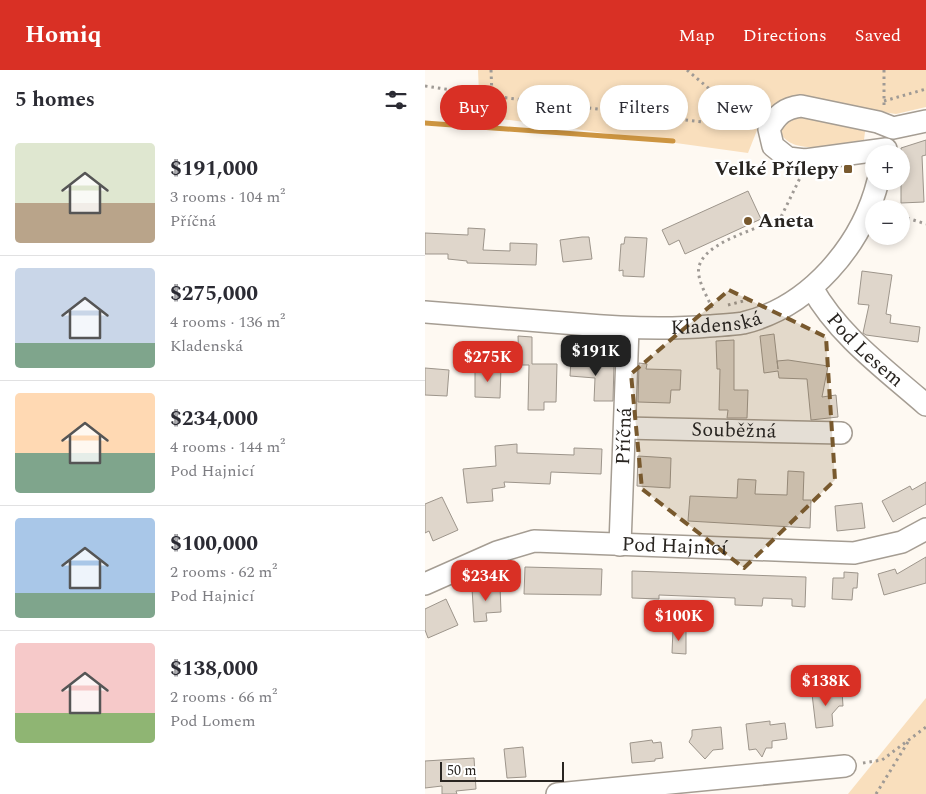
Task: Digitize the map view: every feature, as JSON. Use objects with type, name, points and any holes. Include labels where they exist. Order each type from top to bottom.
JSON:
[{"type":"street","points":[[865,153],[805,160],[788,158],[773,146],[769,129],[777,116],[789,108],[801,106],[879,122],[893,128],[926,122]]},
{"type":"street","points":[[887,145],[893,128]]},
{"type":"street","name":"Kladenská","points":[[425,312],[628,328],[690,328],[743,323],[786,305],[812,288],[836,263],[864,224],[876,190]]},
{"type":"street","name":"Pod Lesem","points":[[812,288],[827,312],[849,338],[926,405]]},
{"type":"street","name":"Příčná","points":[[620,545],[628,328]]},
{"type":"street","name":"Souběžná","points":[[625,428],[841,433]]},
{"type":"street","name":"Pod Hajnicí","points":[[425,584],[497,552],[534,541],[853,553],[901,542],[926,529]]},
{"type":"street","points":[[557,794],[845,766]]},
{"type":"path","points":[[491,70],[492,85]]},
{"type":"path","points":[[507,98],[759,129],[687,70]]},
{"type":"path","points":[[884,70],[884,108]]},
{"type":"path","points":[[425,86],[440,88]]},
{"type":"path","points":[[884,101],[926,89]]},
{"type":"path","points":[[792,176],[800,178],[809,177]]},
{"type":"path","points":[[757,297],[712,309],[698,275],[701,260],[709,250],[781,217],[800,178]]},
{"type":"path","points":[[910,219],[926,224]]},
{"type":"path","points":[[845,766],[882,760],[926,727]]},
{"type":"path","points":[[876,794],[909,740]]},
{"type":"highlighted area","points":[[729,290],[826,337],[835,480],[744,568],[642,489],[631,374]]},
{"type":"shaded area","points":[[478,70],[926,70],[926,107],[896,114],[792,98],[771,110],[771,85],[698,85],[698,130],[757,130],[748,153],[581,130],[590,130],[590,85],[517,85],[517,121],[507,120],[507,85],[479,85]]},
{"type":"shaded area","points":[[787,115],[866,124],[864,140],[817,147],[805,147],[794,144],[785,139],[779,130]]},
{"type":"shaded area","points":[[926,698],[926,794],[848,794]]},
{"type":"building","points":[[926,140],[926,155],[922,156],[924,202],[910,203],[910,200],[901,200],[901,190],[910,190],[910,145]]},
{"type":"building","points":[[748,191],[761,219],[685,254],[679,240],[669,245],[662,230]]},
{"type":"building","points":[[468,228],[485,229],[483,250],[510,251],[510,243],[537,244],[536,265],[467,263],[467,261],[448,259],[448,254],[425,254],[425,233],[468,235]]},
{"type":"building","points":[[589,237],[592,259],[563,262],[560,240]]},
{"type":"building","points":[[625,237],[647,238],[644,277],[623,276],[623,270],[619,271],[621,244],[624,244]]},
{"type":"building","points":[[862,271],[892,275],[886,314],[891,315],[890,323],[920,327],[918,342],[863,333],[869,305],[858,304]]},
{"type":"building","points":[[774,334],[777,361],[788,360],[828,366],[822,397],[836,395],[838,417],[811,420],[807,379],[779,378],[778,371],[764,373],[760,336]]},
{"type":"building","points":[[518,336],[532,337],[532,364],[557,364],[556,402],[544,402],[544,410],[528,410],[529,365],[519,365]]},
{"type":"building","points":[[734,340],[734,390],[748,390],[747,418],[727,418],[728,410],[719,410],[720,369],[717,369],[716,341]]},
{"type":"building","points":[[571,359],[614,364],[613,401],[594,401],[595,378],[570,376]]},
{"type":"building","points":[[639,363],[647,364],[646,369],[681,370],[680,390],[671,390],[670,403],[638,402]]},
{"type":"building","points":[[484,366],[501,367],[500,398],[475,397],[475,371],[484,372]]},
{"type":"building","points":[[425,368],[449,370],[447,396],[425,395]]},
{"type":"building","points":[[517,444],[517,453],[574,455],[574,448],[602,449],[601,474],[551,472],[550,484],[504,482],[505,487],[492,489],[493,501],[467,503],[463,469],[496,466],[495,446]]},
{"type":"building","points":[[638,456],[671,458],[670,488],[637,486]]},
{"type":"building","points":[[788,471],[804,472],[803,500],[811,500],[810,528],[688,521],[690,496],[737,498],[738,479],[756,480],[755,494],[787,495]]},
{"type":"building","points":[[926,482],[926,504],[893,522],[882,501],[910,486],[912,490]]},
{"type":"building","points":[[442,497],[458,530],[433,541],[429,531],[425,533],[425,504]]},
{"type":"building","points":[[862,503],[865,528],[837,531],[835,506]]},
{"type":"building","points":[[926,557],[926,583],[884,595],[878,574],[895,569],[897,574]]},
{"type":"building","points":[[525,567],[602,569],[601,595],[524,594]]},
{"type":"building","points":[[632,571],[806,577],[805,607],[792,606],[792,599],[763,598],[762,606],[735,605],[735,598],[659,595],[659,599],[632,598]]},
{"type":"building","points":[[844,572],[858,573],[857,588],[853,588],[852,600],[832,599],[833,578],[844,578]]},
{"type":"building","points":[[500,586],[501,612],[486,613],[487,621],[474,622],[472,588]]},
{"type":"building","points":[[446,599],[458,625],[428,638],[425,630],[425,609]]},
{"type":"building","points":[[673,629],[686,630],[686,654],[672,653]]},
{"type":"building","points":[[842,691],[843,706],[839,706],[832,714],[833,726],[816,728],[812,694]]},
{"type":"building","points":[[770,721],[770,725],[785,723],[787,739],[772,741],[772,748],[766,748],[762,757],[756,749],[749,750],[746,724]]},
{"type":"building","points":[[721,727],[723,749],[713,750],[705,759],[689,742],[692,730]]},
{"type":"building","points":[[652,740],[653,743],[661,742],[663,758],[655,759],[655,761],[632,763],[630,743]]},
{"type":"building","points":[[523,747],[526,777],[507,778],[504,749]]},
{"type":"building","points":[[474,758],[476,789],[456,791],[457,794],[442,794],[442,786],[425,788],[425,761]]},
{"type":"waterway","points":[[425,123],[673,141]]},
{"type":"place","name":"Velké Přílepy","points":[[848,169]]},
{"type":"place","name":"Aneta","points":[[748,221]]}]
